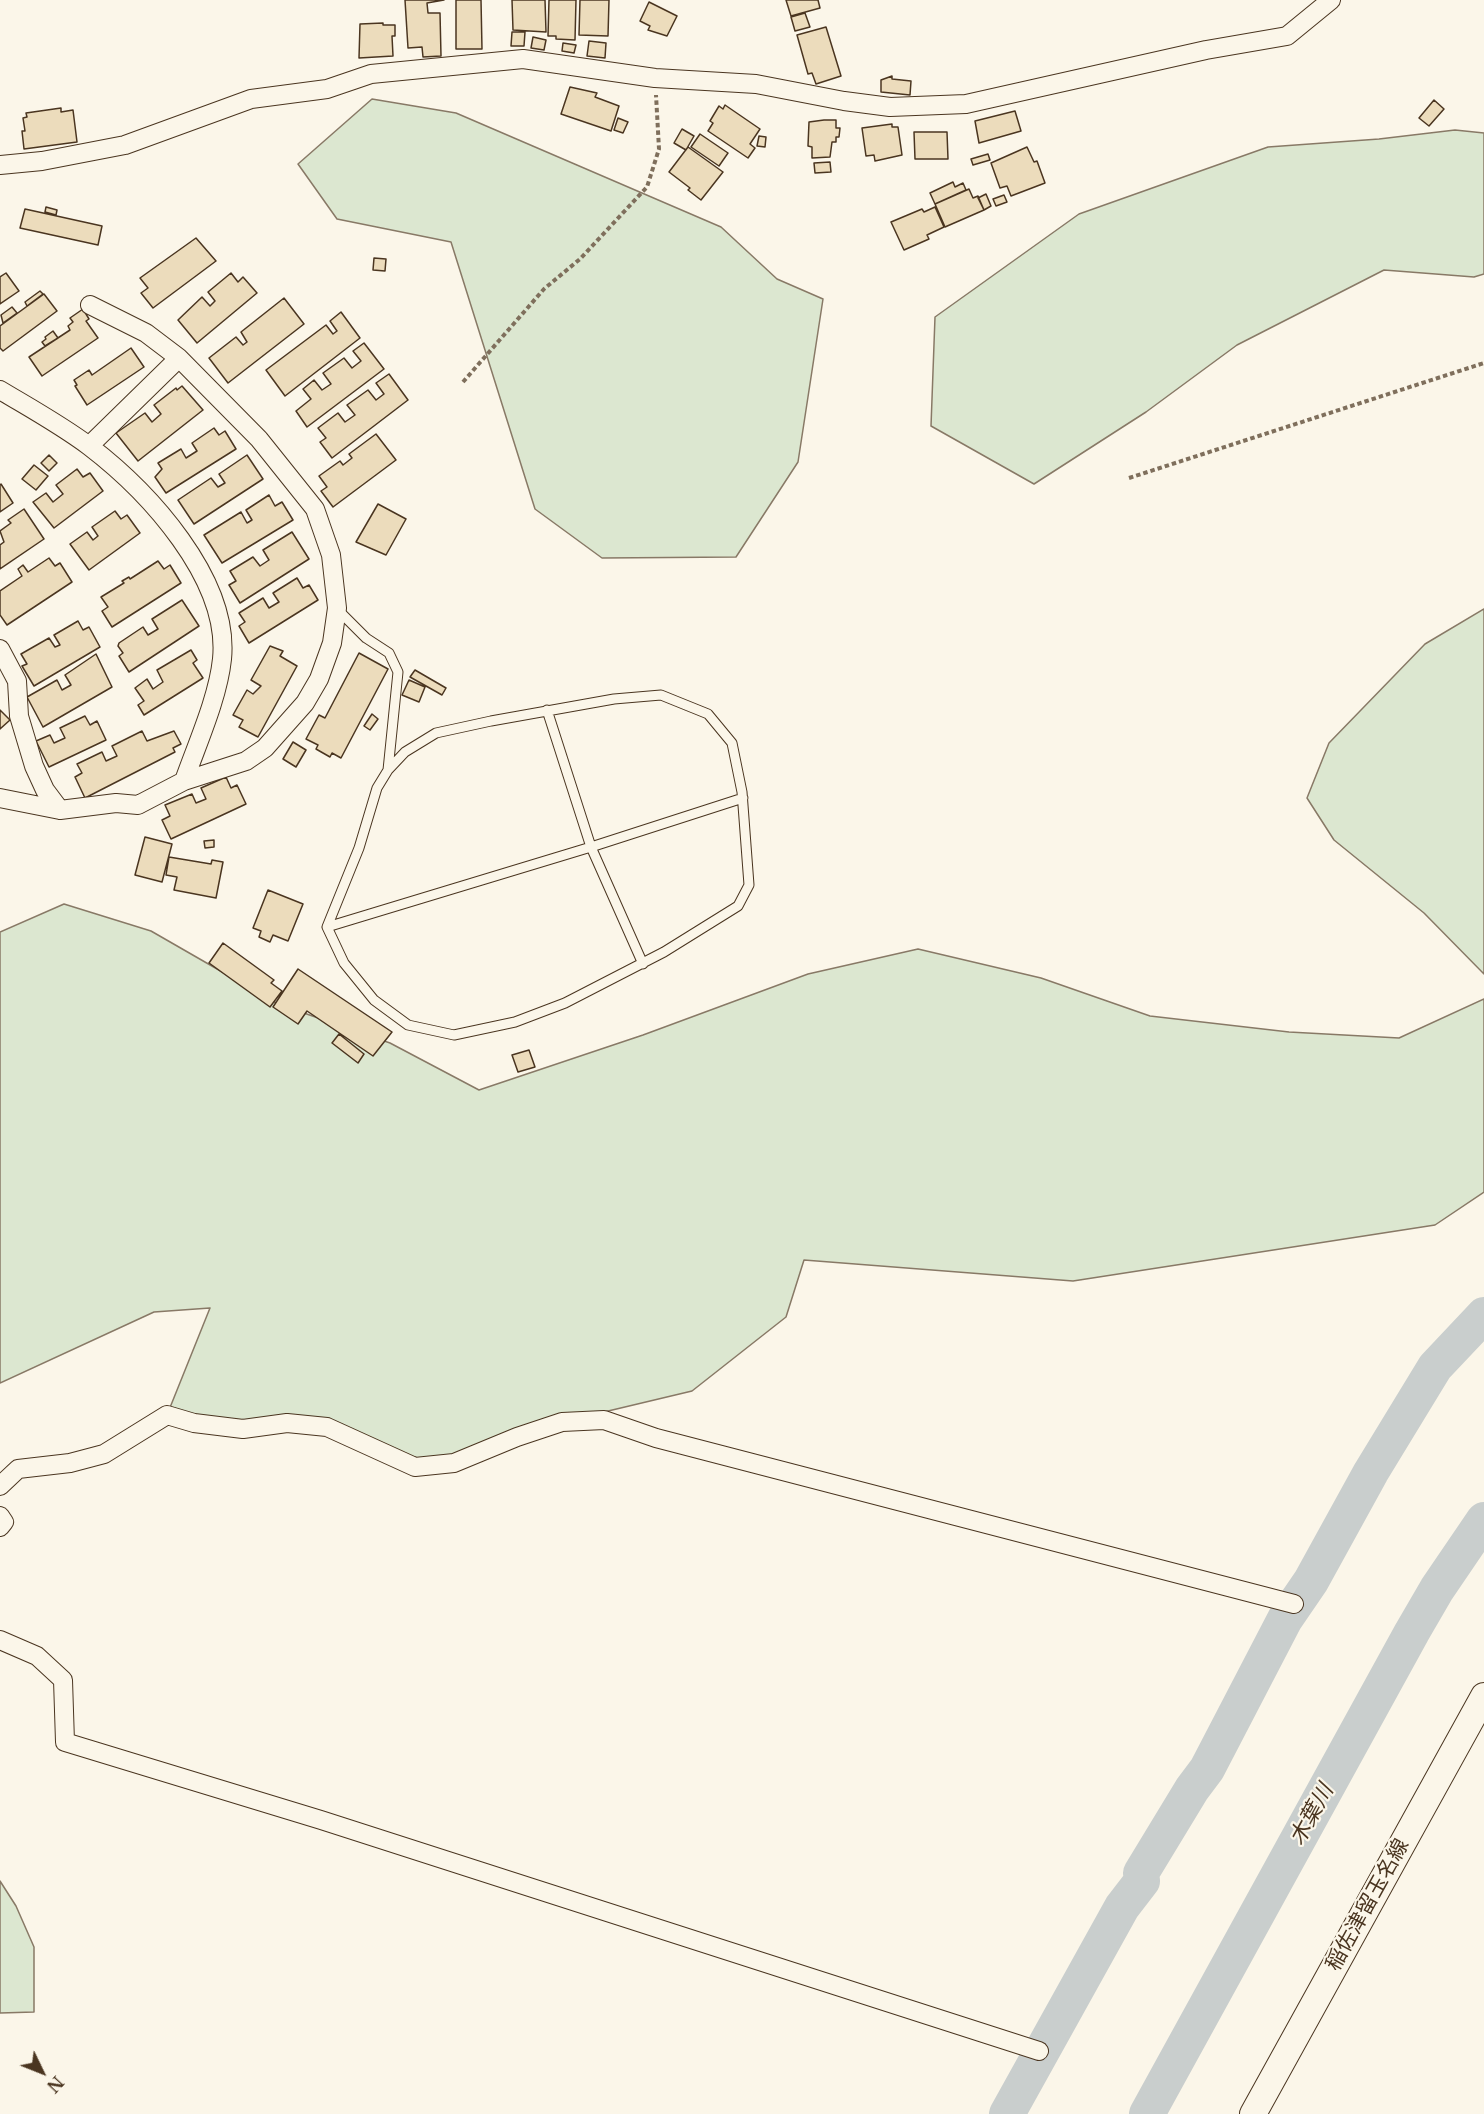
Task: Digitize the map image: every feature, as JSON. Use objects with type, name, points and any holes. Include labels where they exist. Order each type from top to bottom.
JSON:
[{"type":"main road","name":"稲佐津留玉名線","points":[[1253,2114],[1484,1696]]},
{"type":"street","points":[[0,165],[42,161],[125,146],[251,99],[327,89],[371,74],[523,59],[655,78],[756,84],[844,101],[890,107],[966,104],[1206,50],[1287,36],[1331,0]]},
{"type":"street","points":[[0,798],[60,810],[116,803],[138,805],[184,781],[246,760],[265,748],[305,703],[319,679],[332,643],[337,608],[332,555],[315,509],[259,439],[179,358],[146,333],[90,305]]},
{"type":"street","points":[[89,446],[179,358]]},
{"type":"street","points":[[0,390],[89,446],[148,501],[178,535],[208,584],[219,616],[222,658],[209,711],[184,781]]},
{"type":"street","points":[[0,649],[17,681],[19,716],[34,766],[45,790],[60,810]]},
{"type":"street","points":[[0,1486],[18,1468],[70,1463],[104,1454],[167,1415],[194,1423],[243,1429],[287,1423],[327,1427],[415,1467],[454,1463],[517,1437],[562,1422],[604,1420],[656,1438],[1294,1604]]},
{"type":"street","points":[[0,1515],[4,1522],[0,1527]]},
{"type":"street","points":[[0,1640],[37,1656],[63,1680],[65,1742],[332,1824],[1039,2051]]},
{"type":"lane","points":[[337,608],[366,638],[389,653],[398,672],[388,770]]},
{"type":"lane","points":[[661,695],[708,714],[732,743],[742,798],[749,885],[738,906],[643,964],[565,1003],[515,1022],[454,1035],[408,1025],[374,1000],[344,963],[327,927],[359,848],[377,788],[388,770],[405,752],[436,733],[548,710],[614,699],[661,695]]},
{"type":"lane","points":[[548,710],[591,847],[643,964]]},
{"type":"lane","points":[[327,927],[591,847],[742,798]]},
{"type":"path","points":[[464,381],[544,289],[580,259],[647,187],[659,149],[655,78]]},
{"type":"path","points":[[1129,478],[1484,363]]},
{"type":"green space","points":[[372,99],[456,113],[721,227],[777,279],[823,299],[798,462],[736,557],[602,558],[535,509],[451,242],[337,219],[298,164]]},
{"type":"green space","points":[[1455,130],[1484,133],[1484,274],[1474,277],[1384,270],[1237,345],[1146,412],[1034,484],[931,426],[935,317],[1079,214],[1268,147],[1379,139]]},
{"type":"green space","points":[[1484,609],[1484,974],[1424,913],[1334,840],[1307,798],[1329,743],[1425,644]]},
{"type":"green space","points":[[64,904],[151,931],[278,1004],[390,1043],[479,1090],[643,1035],[808,974],[918,949],[1041,978],[1150,1016],[1289,1032],[1399,1038],[1484,999],[1484,1192],[1435,1225],[1073,1281],[804,1260],[786,1317],[692,1391],[562,1422],[415,1467],[327,1427],[167,1415],[210,1308],[154,1312],[0,1383],[0,932]]},
{"type":"green space","points":[[0,1881],[16,1906],[34,1947],[34,2012],[0,2013]]},
{"type":"building","points":[[405,0],[444,0],[427,3],[428,13],[440,13],[441,56],[423,57],[422,47],[408,48]]},
{"type":"building","points":[[456,0],[481,0],[482,49],[456,49]]},
{"type":"building","points":[[512,0],[545,0],[546,32],[513,30]]},
{"type":"building","points":[[549,0],[576,0],[575,40],[548,36]]},
{"type":"building","points":[[580,0],[609,0],[608,36],[579,35]]},
{"type":"building","points":[[786,0],[818,0],[820,8],[791,16]]},
{"type":"building","points":[[649,2],[677,16],[667,36],[648,30],[650,26],[640,21]]},
{"type":"building","points":[[805,13],[810,27],[795,31],[791,17]]},
{"type":"building","points":[[383,23],[383,25],[395,25],[395,36],[392,36],[393,56],[359,58],[360,24]]},
{"type":"building","points":[[826,27],[841,76],[816,84],[812,73],[808,74],[797,35]]},
{"type":"building","points":[[512,32],[525,32],[524,46],[511,46]]},
{"type":"building","points":[[533,37],[546,40],[544,50],[531,48]]},
{"type":"building","points":[[589,41],[606,43],[605,58],[587,56]]},
{"type":"building","points":[[563,43],[576,45],[574,53],[562,51]]},
{"type":"building","points":[[892,76],[892,79],[911,81],[910,95],[881,92],[881,80]]},
{"type":"building","points":[[570,87],[597,93],[595,97],[619,106],[611,131],[561,114]]},
{"type":"building","points":[[1434,100],[1444,109],[1429,126],[1419,118]]},
{"type":"building","points":[[725,105],[760,129],[750,144],[755,148],[748,158],[708,131],[713,123],[710,121],[719,106],[723,109]]},
{"type":"building","points":[[61,108],[61,112],[73,110],[77,142],[24,149],[22,131],[25,131],[23,118],[27,117],[26,113]]},
{"type":"building","points":[[1015,111],[1021,131],[979,143],[975,121]]},
{"type":"building","points":[[618,118],[628,122],[623,133],[614,130]]},
{"type":"building","points":[[836,120],[836,128],[840,128],[839,137],[836,137],[836,142],[832,142],[830,157],[812,158],[812,147],[808,146],[809,122]]},
{"type":"building","points":[[892,124],[892,127],[898,127],[902,155],[875,161],[874,155],[866,156],[862,128]]},
{"type":"building","points":[[682,129],[694,136],[686,150],[674,143]]},
{"type":"building","points":[[914,132],[947,132],[948,159],[915,159]]},
{"type":"building","points":[[700,134],[728,153],[719,166],[691,147]]},
{"type":"building","points":[[759,136],[766,137],[765,147],[757,146]]},
{"type":"building","points":[[688,147],[723,172],[701,200],[669,172]]},
{"type":"building","points":[[1027,147],[1034,162],[1037,161],[1045,183],[1011,196],[1007,186],[1000,188],[991,163]]},
{"type":"building","points":[[988,154],[990,160],[973,165],[971,159]]},
{"type":"building","points":[[830,162],[831,172],[815,173],[814,163]]},
{"type":"building","points":[[953,182],[955,187],[963,183],[966,190],[935,204],[930,193]]},
{"type":"building","points":[[969,189],[973,198],[978,196],[984,210],[945,227],[935,204]]},
{"type":"building","points":[[986,194],[991,206],[984,210],[978,198]]},
{"type":"building","points":[[1004,195],[1007,202],[996,206],[993,199]]},
{"type":"building","points":[[46,207],[57,210],[56,215],[45,212]]},
{"type":"building","points":[[935,207],[944,227],[927,235],[929,239],[904,250],[891,222],[922,209],[924,212]]},
{"type":"building","points":[[25,209],[102,226],[98,245],[20,228]]},
{"type":"building","points":[[196,238],[216,261],[153,308],[141,293],[148,288],[140,278]]},
{"type":"building","points":[[374,258],[386,259],[385,271],[373,270]]},
{"type":"building","points":[[6,273],[19,291],[0,304],[0,277]]},
{"type":"building","points":[[231,273],[238,282],[243,277],[257,293],[197,343],[178,320],[202,297],[210,306],[215,301],[208,292]]},
{"type":"building","points":[[40,291],[43,294],[27,306],[25,302]]},
{"type":"building","points":[[44,294],[57,311],[3,351],[0,348],[0,326]]},
{"type":"building","points":[[284,298],[304,324],[228,383],[209,358],[236,337],[243,345],[247,342],[241,332]]},
{"type":"building","points":[[12,307],[17,313],[3,323],[1,315]]},
{"type":"building","points":[[83,309],[89,319],[86,321],[98,338],[42,376],[29,357],[70,330],[68,326],[73,322],[70,318]]},
{"type":"building","points":[[341,312],[360,338],[285,396],[266,370],[326,325],[333,334],[337,331],[330,321]]},
{"type":"building","points":[[53,331],[58,338],[45,346],[42,342]]},
{"type":"building","points":[[364,343],[384,369],[307,427],[296,411],[311,399],[303,389],[314,380],[322,390],[331,384],[323,373],[344,358],[352,368],[361,361],[353,351]]},
{"type":"building","points":[[131,348],[144,367],[87,405],[75,386],[77,385],[74,380],[89,370],[92,375]]},
{"type":"building","points":[[389,374],[408,400],[332,458],[320,442],[326,438],[318,428],[338,413],[345,422],[355,415],[347,405],[368,390],[376,400],[384,394],[376,383]]},
{"type":"building","points":[[182,386],[203,410],[138,461],[116,433],[145,413],[152,422],[161,414],[154,405]]},
{"type":"building","points":[[214,428],[219,435],[225,431],[236,449],[166,493],[155,477],[162,469],[158,463],[181,449],[186,458],[197,451],[192,443]]},
{"type":"building","points":[[376,434],[396,460],[333,507],[321,491],[327,487],[319,476],[340,461],[343,465],[352,458],[349,454]]},
{"type":"building","points":[[49,455],[57,463],[49,471],[41,463]]},
{"type":"building","points":[[247,455],[263,479],[194,524],[178,500],[211,478],[218,487],[225,483],[219,474]]},
{"type":"building","points":[[34,465],[48,476],[36,490],[22,479]]},
{"type":"building","points":[[77,469],[83,477],[90,473],[103,491],[54,528],[33,502],[46,493],[53,502],[63,494],[56,485]]},
{"type":"building","points":[[0,485],[13,503],[0,512]]},
{"type":"building","points":[[269,495],[275,506],[282,502],[293,520],[222,563],[204,535],[241,512],[247,523],[252,520],[246,510]]},
{"type":"building","points":[[378,504],[406,519],[386,555],[356,542]]},
{"type":"building","points":[[24,509],[44,539],[0,569],[0,545],[4,542],[0,531],[11,523],[8,520]]},
{"type":"building","points":[[115,511],[121,519],[127,515],[140,533],[89,570],[70,544],[87,532],[93,540],[98,536],[92,527]]},
{"type":"building","points":[[292,532],[309,559],[240,603],[229,585],[236,581],[230,571],[253,557],[260,566],[269,560],[263,550]]},
{"type":"building","points":[[49,558],[55,566],[60,563],[72,582],[7,625],[0,615],[0,591],[22,576],[18,569],[23,565],[28,572]]},
{"type":"building","points":[[158,561],[164,569],[170,565],[181,583],[112,627],[102,611],[108,607],[101,597],[124,583],[122,581],[129,577],[130,579]]},
{"type":"building","points":[[297,578],[303,588],[309,585],[318,600],[249,643],[239,626],[245,622],[239,613],[263,598],[269,608],[279,602],[273,593]]},
{"type":"building","points":[[182,600],[199,626],[129,672],[119,656],[123,653],[118,646],[119,643],[143,627],[148,635],[158,629],[152,619]]},
{"type":"building","points":[[78,621],[83,630],[89,627],[100,647],[34,686],[22,666],[27,664],[21,654],[49,638],[55,647],[60,645],[54,635]]},
{"type":"building","points":[[270,646],[283,651],[280,656],[297,666],[258,737],[239,727],[243,720],[233,715],[247,690],[253,694],[261,686],[251,680]]},
{"type":"building","points":[[191,650],[197,660],[193,663],[203,678],[144,715],[138,705],[144,701],[135,688],[147,679],[153,689],[163,682],[157,670]]},
{"type":"building","points":[[359,653],[388,669],[341,758],[332,753],[330,757],[316,749],[318,745],[306,739],[319,715],[325,718]]},
{"type":"building","points":[[96,654],[112,687],[43,727],[27,697],[57,680],[62,690],[71,685],[65,675]]},
{"type":"building","points":[[415,670],[446,688],[442,695],[410,677]]},
{"type":"building","points":[[409,680],[425,687],[419,702],[402,695]]},
{"type":"building","points":[[0,710],[10,720],[0,729]]},
{"type":"building","points":[[372,714],[378,719],[370,730],[364,726]]},
{"type":"building","points":[[85,716],[90,725],[97,721],[106,740],[49,767],[36,741],[50,735],[54,743],[65,738],[60,728]]},
{"type":"building","points":[[142,731],[147,741],[174,731],[181,744],[173,748],[175,752],[85,798],[75,777],[82,773],[77,764],[102,752],[106,761],[117,756],[112,746]]},
{"type":"building","points":[[293,742],[306,750],[296,767],[283,759]]},
{"type":"building","points":[[226,777],[231,788],[237,785],[246,804],[171,839],[162,820],[170,816],[165,805],[192,794],[196,803],[206,799],[201,788]]},
{"type":"building","points":[[145,837],[172,844],[162,882],[135,875]]},
{"type":"building","points":[[214,840],[214,847],[205,848],[204,841]]},
{"type":"building","points":[[169,857],[211,864],[212,860],[223,862],[216,898],[174,890],[177,877],[166,875]]},
{"type":"building","points":[[268,890],[303,904],[288,941],[273,935],[270,942],[259,937],[261,931],[253,928]]},
{"type":"building","points":[[223,943],[274,980],[271,983],[282,991],[270,1007],[209,963]]},
{"type":"building","points":[[298,969],[392,1032],[373,1056],[307,1011],[298,1024],[273,1007]]},
{"type":"building","points":[[339,1034],[364,1054],[358,1063],[332,1043]]},
{"type":"building","points":[[529,1050],[535,1067],[518,1072],[512,1055]]},
{"type":"waterway","points":[[1007,2114],[1122,1907],[1142,1881],[1141,1873],[1192,1789],[1207,1769],[1285,1619],[1311,1581],[1371,1472],[1435,1367],[1484,1315]]},
{"type":"waterway","name":"木葉川","points":[[1147,2114],[1412,1632],[1437,1589],[1484,1520]]}]
